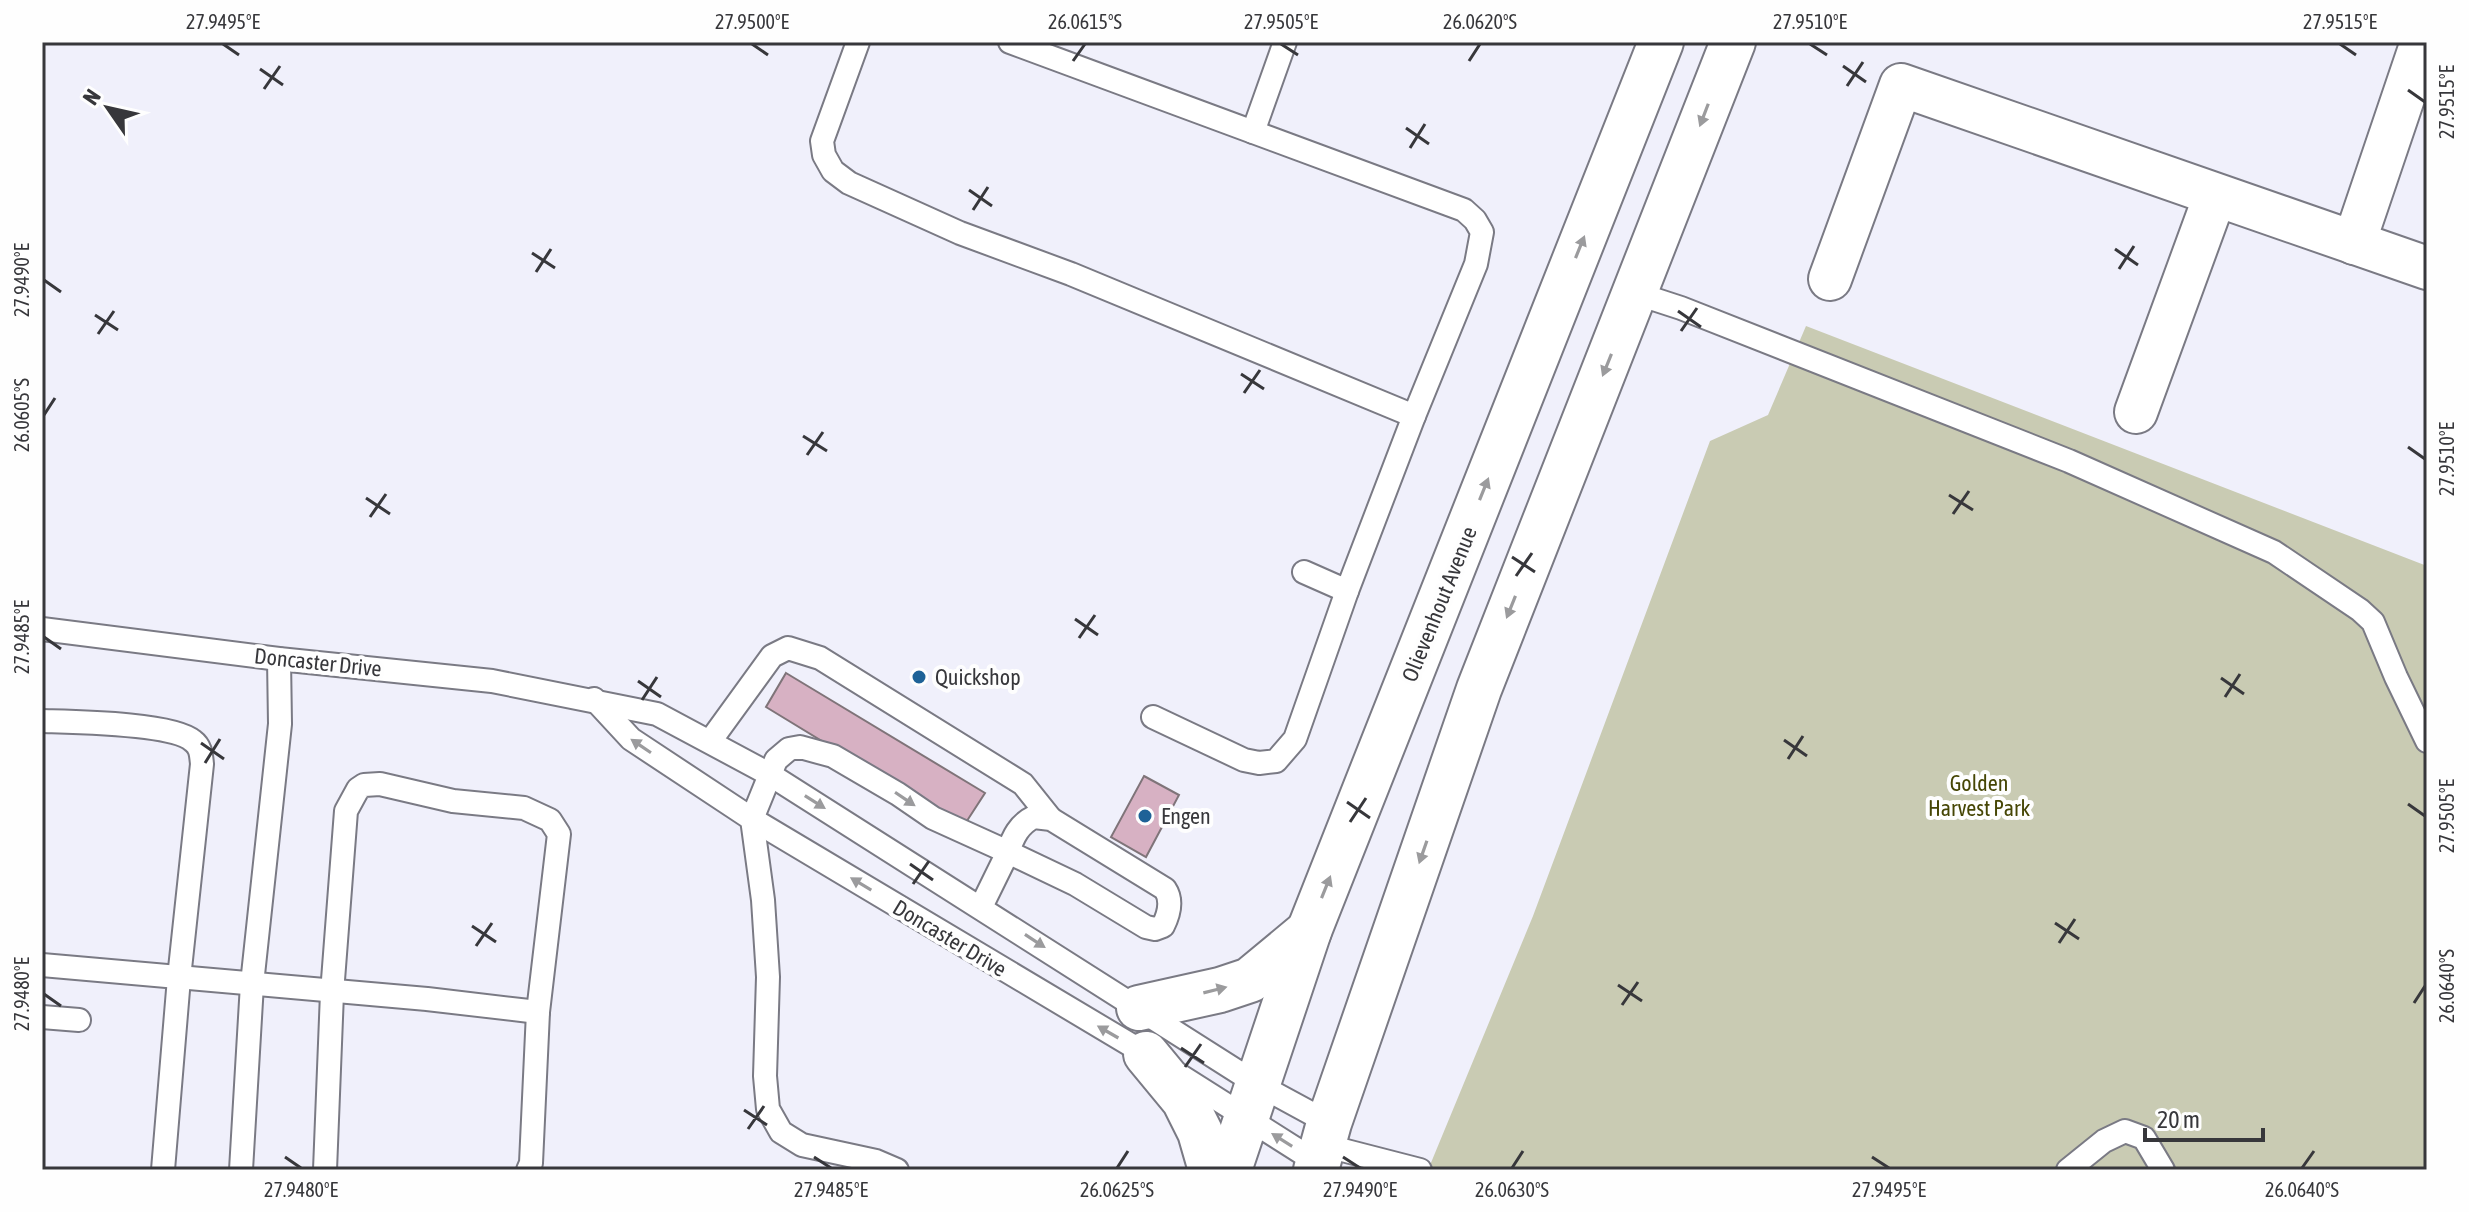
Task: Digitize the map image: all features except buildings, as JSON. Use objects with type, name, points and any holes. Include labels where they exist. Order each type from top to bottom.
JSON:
[{"type":"street","name":"Olievenhout Avenue","points":[[1229,1170],[1309,931],[1661,42]]},
{"type":"street","points":[[1321,1150],[1479,689],[1733,42]]},
{"type":"street","points":[[2354,243],[2422,42]]},
{"type":"street","points":[[1830,279],[1901,85],[2427,268]]},
{"type":"street","points":[[2136,412],[2215,196]]},
{"type":"street","points":[[1139,1008],[1250,980],[1309,931]]},
{"type":"street","points":[[1146,1054],[1184,1100],[1200,1132],[1211,1170]]},
{"type":"lane","points":[[858,42],[822,141],[824,155],[833,171],[849,183],[960,233],[1085,280],[1414,416]]},
{"type":"lane","points":[[1010,42],[1464,210],[1482,232],[1476,264],[1347,591],[1295,739],[1276,761],[1259,763],[1244,760],[1153,717]]},
{"type":"lane","points":[[1253,132],[1285,42]]},
{"type":"lane","points":[[1635,293],[1681,308],[2069,461],[2274,552],[2373,622],[2427,741]]},
{"type":"lane","points":[[1304,572],[1347,591]]},
{"type":"lane","name":"Doncaster Drive","points":[[42,629],[279,659],[492,681],[657,714],[711,740],[769,774],[1139,1008],[1251,1101],[1321,1150]]},
{"type":"lane","points":[[711,740],[772,656],[788,648],[820,658],[1023,784],[1051,819],[1165,889],[1170,896],[1163,926],[1155,929],[1146,927],[1075,884],[933,818],[857,769],[814,749],[789,749],[782,753],[769,774],[752,819],[763,900],[768,977],[765,1076],[768,1109],[781,1132],[802,1145],[876,1161],[897,1170]]},
{"type":"lane","points":[[241,1170],[252,984],[280,724],[279,659]]},
{"type":"lane","name":"Doncaster Drive","points":[[594,699],[631,739],[752,819],[1146,1054],[1251,1101],[1321,1150]]},
{"type":"lane","points":[[42,721],[104,723],[170,732],[195,741],[200,750],[202,764],[179,978],[163,1170]]},
{"type":"lane","points":[[325,1170],[332,993],[346,811],[358,789],[364,785],[380,784],[453,801],[524,808],[538,813],[555,826],[559,834],[538,1012],[531,1163],[528,1170]]},
{"type":"lane","points":[[981,907],[1014,836],[1025,821],[1034,817],[1051,819]]},
{"type":"lane","points":[[42,965],[427,999],[538,1012]]},
{"type":"lane","points":[[42,1017],[79,1020]]},
{"type":"lane","points":[[2068,1170],[2104,1141],[2125,1131],[2144,1138],[2163,1170]]},
{"type":"lane","points":[[1321,1150],[1420,1170]]},
{"type":"green space","name":"Golden Harvest Park","points":[[1806,326],[2427,566],[2427,1170],[1428,1170],[1533,916],[1710,441],[1768,415]]},
{"type":"place","name":"Quickshop","points":[[919,677]]},
{"type":"place","name":"Engen","points":[[1145,816]]}]
